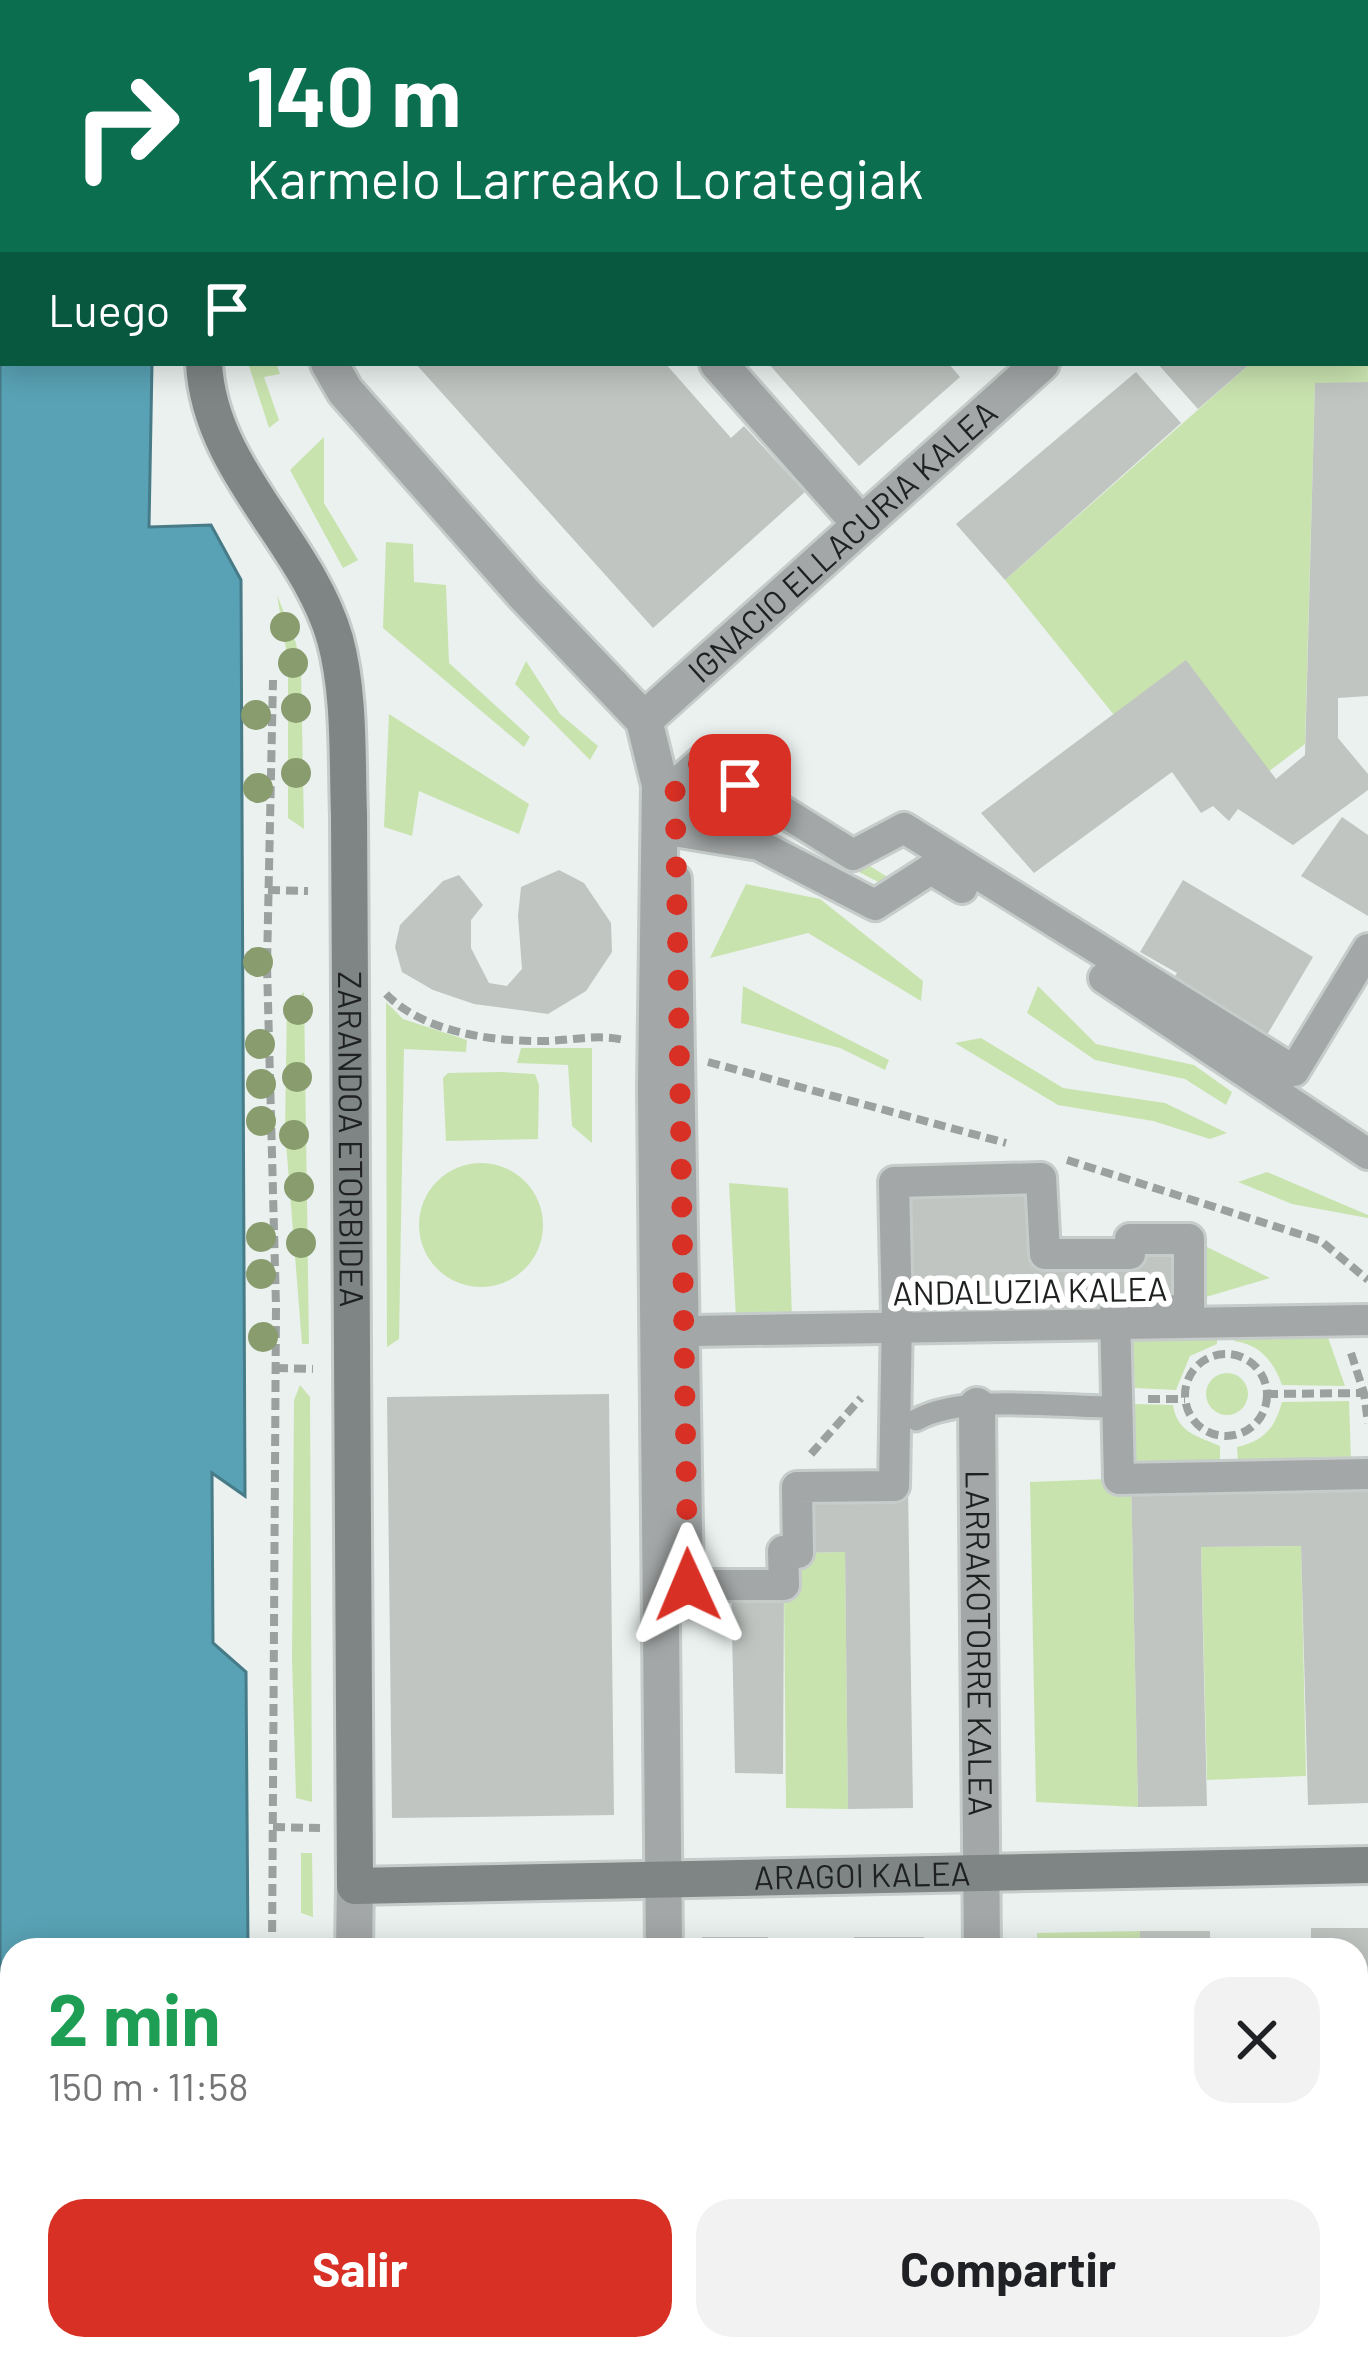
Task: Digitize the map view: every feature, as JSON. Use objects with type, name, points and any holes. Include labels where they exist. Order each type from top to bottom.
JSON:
[{"type":"main road","name":"ZARANDOA ETORBIDEA","points":[[204,366],[205,382],[228,448],[312,587],[334,638],[345,722],[350,815],[355,1886]]},
{"type":"main road","name":"ARAGOI KALEA","points":[[355,1886],[1368,1864]]},
{"type":"street","points":[[331,366],[346,391],[524,594],[644,720],[660,785],[656,1088],[664,1938]]},
{"type":"street","points":[[721,366],[859,522]]},
{"type":"street","name":"IGNACIO ELLACURIA KALEA","points":[[644,720],[1037,366]]},
{"type":"street","points":[[1368,949],[1294,1071],[904,828],[853,855],[702,761],[675,785],[688,1585],[784,1585],[783,1551],[798,1553],[797,1487],[893,1486],[894,1182],[1041,1178],[1045,1254],[1130,1253],[1130,1239],[1189,1239],[1189,1310],[1115,1311],[1119,1479],[1368,1474]]},
{"type":"street","points":[[680,832],[759,845],[875,905],[931,869],[1368,1154]]},
{"type":"street","name":"ANDALUZIA KALEA","points":[[693,1331],[896,1344],[1116,1325],[1368,1320]]},
{"type":"street","name":"LARRAKOTORRE KALEA","points":[[977,1406],[982,1938]]},
{"type":"street","name":"ZARANDOA ETORBIDEA","points":[[355,1886],[355,1938]]},
{"type":"lane","points":[[916,1420],[928,1413],[977,1406],[1120,1403]]},
{"type":"path","points":[[272,1938],[276,1368],[268,890],[273,680]]},
{"type":"path","points":[[268,890],[308,891]]},
{"type":"path","points":[[349,971],[367,971],[410,1014],[482,1035],[516,1041],[615,1037],[631,1042]]},
{"type":"path","points":[[806,1460],[896,1344]]},
{"type":"path","points":[[1223,1355],[1250,1362],[1266,1394],[1264,1411],[1256,1423],[1232,1436],[1207,1432],[1185,1400],[1191,1374],[1210,1357],[1223,1355]]},
{"type":"path","points":[[276,1368],[313,1369]]},
{"type":"path","points":[[1266,1394],[1364,1393],[1368,1423]]},
{"type":"path","points":[[1120,1403],[1185,1400]]},
{"type":"path","points":[[273,1827],[323,1828]]},
{"type":"green space","points":[[249,366],[277,366],[280,374],[264,377],[279,420],[269,428]]},
{"type":"green space","points":[[1248,366],[1368,366],[1368,382],[1315,384],[1305,744],[1268,772],[1114,715],[1005,580]]},
{"type":"green space","points":[[324,437],[324,503],[358,560],[343,568],[290,470]]},
{"type":"green space","points":[[386,542],[413,544],[414,582],[446,585],[449,663],[530,737],[524,747],[383,628]]},
{"type":"green space","points":[[277,595],[296,643],[301,671],[304,829],[288,818],[288,661]]},
{"type":"green space","points":[[526,661],[560,714],[598,746],[590,760],[515,684]]},
{"type":"green space","points":[[389,714],[529,804],[519,834],[419,791],[412,836],[384,827]]},
{"type":"green space","points":[[702,761],[889,878],[886,886],[772,827],[693,812]]},
{"type":"green space","points":[[746,884],[820,899],[923,981],[921,1001],[808,933],[710,958]]},
{"type":"green space","points":[[743,986],[889,1060],[885,1070],[840,1048],[741,1023]]},
{"type":"green space","points":[[1038,986],[1096,1044],[1194,1065],[1232,1092],[1226,1105],[1185,1079],[1095,1060],[1027,1013]]},
{"type":"green space","points":[[304,992],[309,1344],[302,1344],[285,1130],[287,1006]]},
{"type":"green space","points":[[386,1002],[403,1019],[467,1040],[466,1052],[404,1049],[399,1339],[387,1347]]},
{"type":"green space","points":[[981,1038],[1063,1088],[1165,1103],[1227,1133],[1210,1139],[1153,1121],[1058,1105],[955,1043]]},
{"type":"green space","points":[[521,1048],[592,1048],[592,1143],[572,1126],[568,1065],[517,1063]]},
{"type":"green space","points":[[448,1073],[535,1074],[538,1139],[446,1141],[443,1078]]},
{"type":"green space","points":[[481,1163],[505,1168],[525,1181],[538,1201],[543,1225],[538,1249],[525,1269],[505,1282],[481,1287],[457,1282],[437,1269],[424,1249],[419,1225],[424,1201],[437,1181],[457,1168]]},
{"type":"green space","points":[[1267,1172],[1368,1218],[1292,1204],[1238,1182]]},
{"type":"green space","points":[[729,1183],[788,1188],[792,1321],[736,1319]]},
{"type":"green space","points":[[1203,1245],[1270,1278],[1206,1297]]},
{"type":"green space","points":[[1324,1326],[1345,1386],[1282,1385],[1265,1356],[1234,1341],[1233,1327]]},
{"type":"green space","points":[[1217,1330],[1217,1344],[1190,1356],[1176,1390],[1135,1388],[1132,1333]]},
{"type":"green space","points":[[1227,1373],[1242,1379],[1248,1394],[1242,1409],[1227,1415],[1212,1409],[1206,1394],[1212,1379]]},
{"type":"green space","points":[[300,1385],[310,1397],[312,1802],[296,1798],[294,1400]]},
{"type":"green space","points":[[1349,1401],[1351,1460],[1238,1462],[1237,1447],[1267,1432],[1282,1402]]},
{"type":"green space","points":[[1135,1404],[1173,1405],[1184,1427],[1220,1446],[1220,1463],[1135,1465]]},
{"type":"green space","points":[[1131,1478],[1138,1807],[1036,1802],[1030,1482]]},
{"type":"green space","points":[[1301,1546],[1306,1776],[1207,1780],[1201,1547]]},
{"type":"green space","points":[[845,1552],[848,1809],[786,1808],[784,1585],[798,1553]]},
{"type":"green space","points":[[301,1853],[312,1853],[313,1917],[301,1913]]},
{"type":"green space","points":[[1140,1931],[1140,1938],[1037,1938],[1037,1933]]},
{"type":"water","points":[[0,366],[152,366],[149,527],[211,525],[241,580],[245,1496],[212,1473],[213,1643],[246,1672],[248,1938],[0,1938]]},
{"type":"building","points":[[418,366],[668,366],[731,438],[744,426],[805,492],[653,628]]},
{"type":"building","points":[[771,366],[951,366],[960,377],[859,466]]},
{"type":"building","points":[[1160,366],[1248,366],[1198,409]]},
{"type":"building","points":[[1136,372],[1181,423],[1005,580],[956,524]]},
{"type":"building","points":[[1368,382],[1368,696],[1338,698],[1338,738],[1368,774],[1368,790],[1293,845],[1238,809],[1229,821],[1213,806],[1201,813],[1172,772],[1034,873],[981,813],[1186,660],[1276,779],[1305,755],[1315,383]]},
{"type":"building","points":[[1342,817],[1368,835],[1368,916],[1301,876]]},
{"type":"building","points":[[559,870],[584,883],[611,923],[612,952],[586,991],[548,1014],[474,1004],[433,990],[402,972],[395,947],[400,925],[443,881],[459,875],[483,905],[471,920],[471,948],[489,983],[507,986],[522,969],[521,887]]},
{"type":"building","points":[[1183,880],[1313,957],[1264,1040],[1170,984],[1177,973],[1140,952]]},
{"type":"building","points":[[1041,1178],[1045,1254],[1189,1239],[1189,1310],[897,1316],[894,1182]]},
{"type":"building","points":[[609,1394],[614,1815],[392,1818],[387,1397]]},
{"type":"building","points":[[1368,1474],[1368,1803],[1308,1805],[1301,1546],[1201,1547],[1207,1806],[1138,1807],[1131,1478]]},
{"type":"building","points":[[908,1486],[913,1808],[848,1809],[845,1552],[798,1553],[797,1487]]},
{"type":"building","points":[[731,1583],[784,1585],[783,1774],[735,1773]]},
{"type":"building","points":[[1311,1928],[1368,1928],[1368,1938],[1311,1938]]},
{"type":"building","points":[[1140,1931],[1210,1931],[1210,1938],[1140,1938]]},
{"type":"route","points":[[688,1585],[675,785],[702,761],[740,785]]}]
